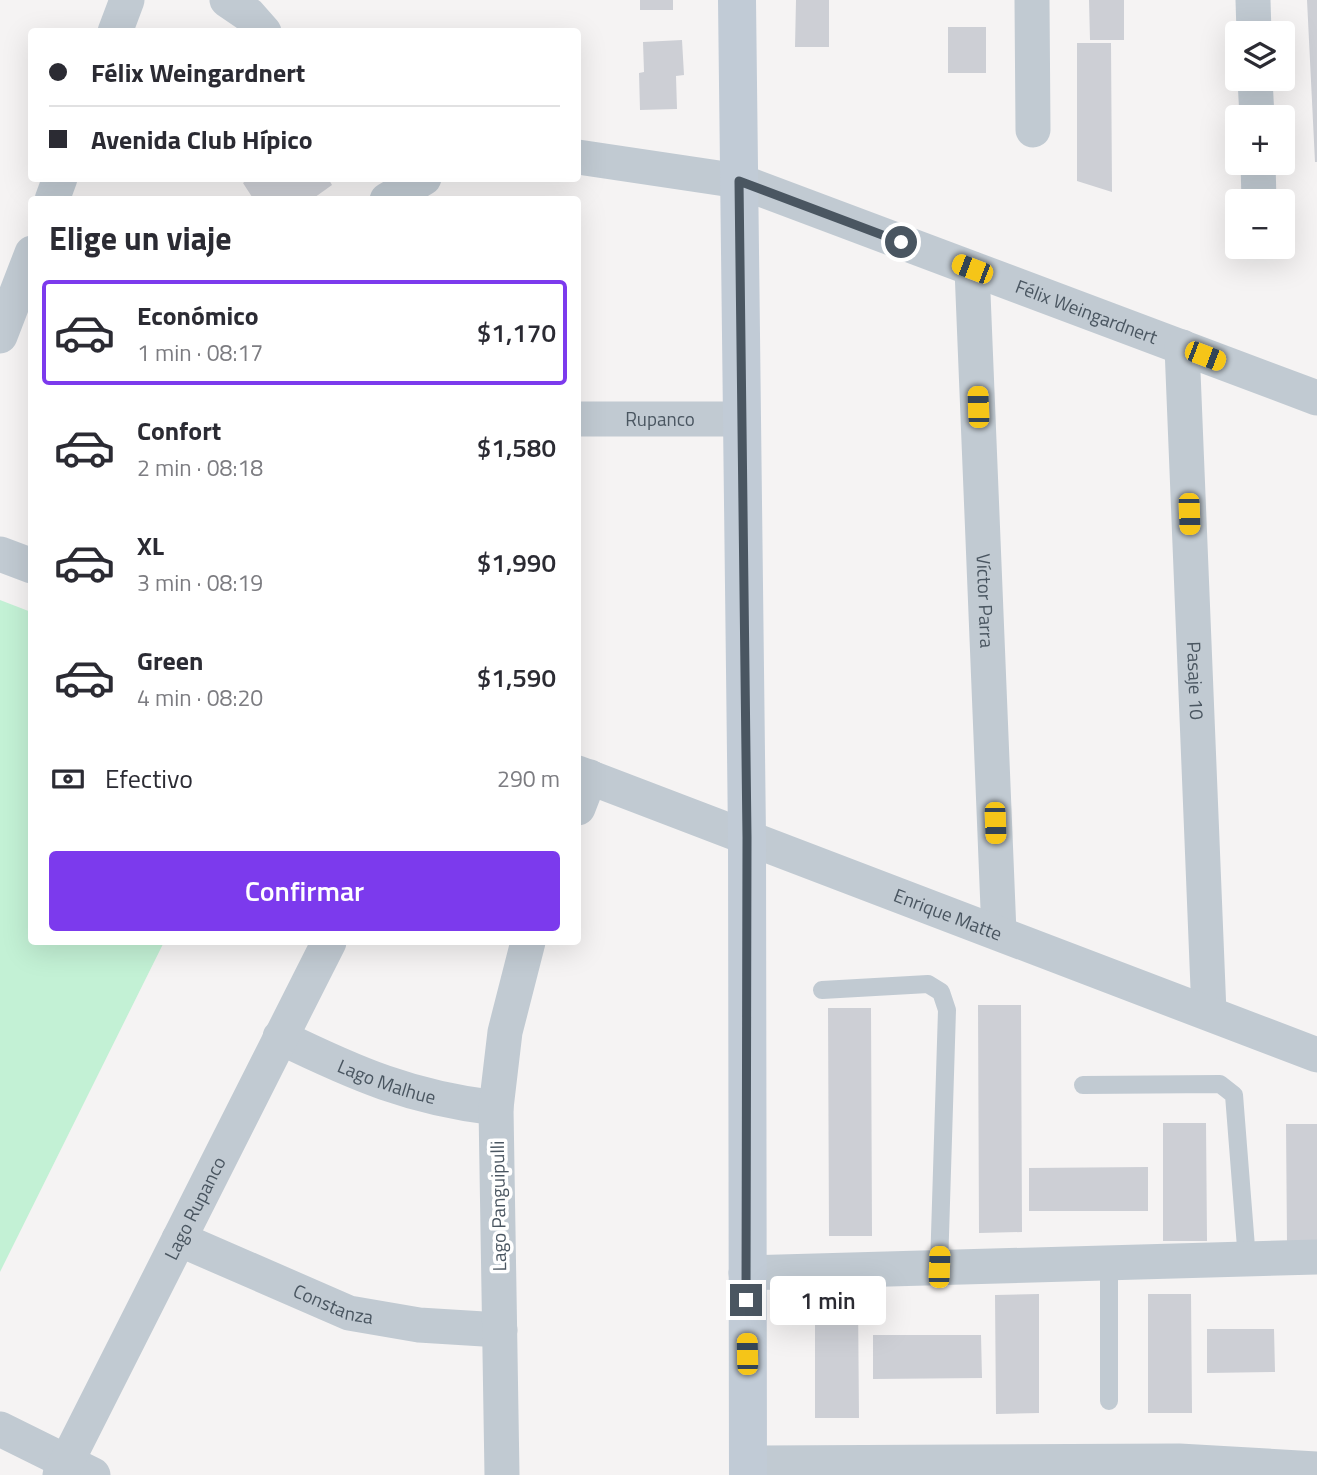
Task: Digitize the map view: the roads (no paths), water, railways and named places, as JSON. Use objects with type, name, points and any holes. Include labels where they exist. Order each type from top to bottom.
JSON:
[{"type":"main road","points":[[737,0],[747,837],[748,1469]]},
{"type":"street","points":[[116,28],[127,0]]},
{"type":"street","points":[[227,0],[249,15],[260,28]]},
{"type":"street","points":[[1032,0],[1033,130]]},
{"type":"street","points":[[1253,0],[1254,21]]},
{"type":"street","name":"Félix Weingardnert","points":[[581,157],[739,181],[1317,398]]},
{"type":"street","points":[[394,196],[417,182]]},
{"type":"street","points":[[0,336],[28,263]]},
{"type":"street","name":"Víctor Parra","points":[[972,269],[999,933]]},
{"type":"street","name":"Pasaje 10","points":[[1182,347],[1209,1013]]},
{"type":"street","name":"Rupanco","points":[[581,419],[742,419]]},
{"type":"street","points":[[0,554],[28,564]]},
{"type":"street","name":"Enrique Matte","points":[[582,786],[747,837],[1317,1055]]},
{"type":"street","name":"Lago Rupanco","points":[[73,1471],[179,1239],[327,945]]},
{"type":"street","name":"Lago Panguipulli","points":[[502,1475],[496,1108],[505,1032],[527,945]]},
{"type":"street","name":"Lago Malhue","points":[[281,1037],[379,1083],[444,1101],[496,1108]]},
{"type":"street","name":"Constanza","points":[[179,1239],[349,1313],[419,1325],[500,1330]]},
{"type":"street","points":[[746,1273],[1317,1257]]},
{"type":"street","points":[[0,1429],[73,1471]]},
{"type":"street","points":[[748,1469],[1000,1469],[1179,1461],[1317,1469]]},
{"type":"lane","points":[[822,990],[928,984],[941,992],[947,1010],[939,1267]]},
{"type":"lane","points":[[1083,1085],[1220,1084],[1229,1088],[1234,1095],[1247,1259]]},
{"type":"lane","points":[[1109,1263],[1109,1401]]}]
